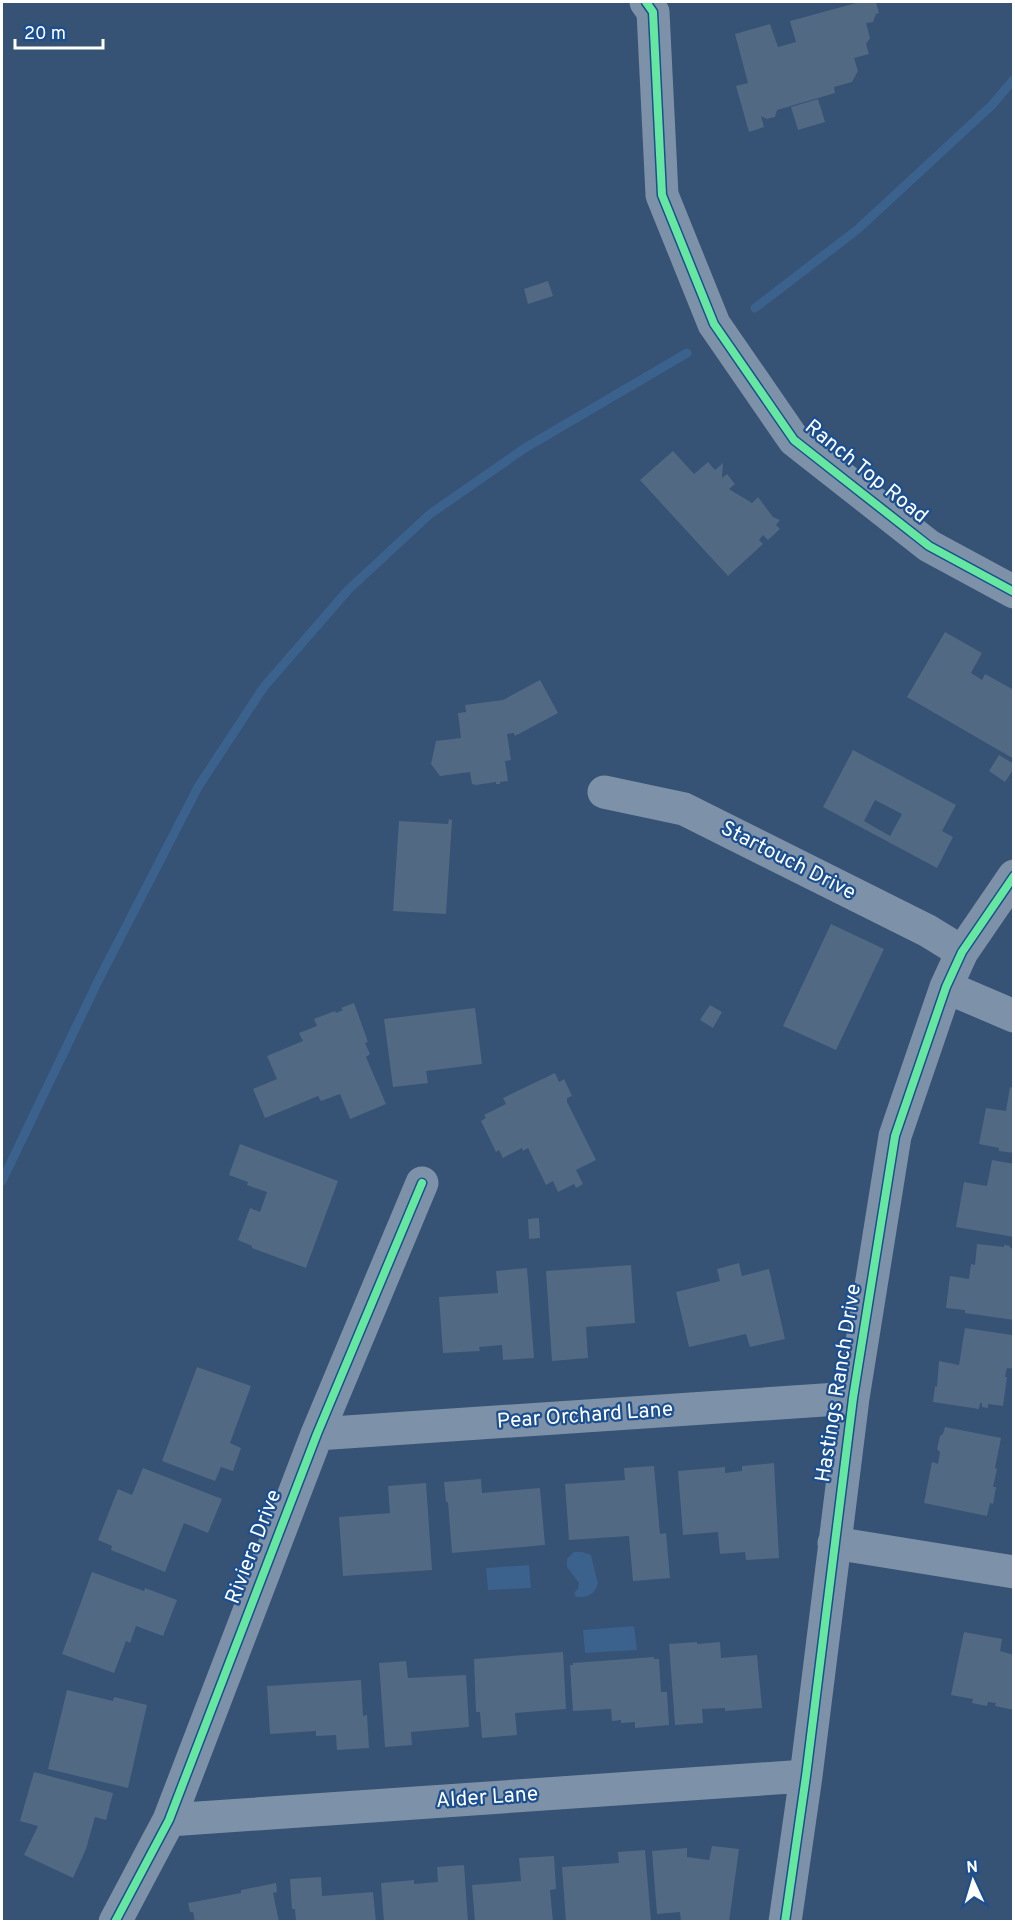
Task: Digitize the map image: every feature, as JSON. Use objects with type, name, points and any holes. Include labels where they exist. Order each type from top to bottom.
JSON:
[{"type":"street","name":"Ranch Top Road","points":[[646,2],[653,12],[662,195],[714,324],[794,440],[929,546],[1014,592]]},
{"type":"street","name":"Startouch Drive","points":[[604,792],[684,809],[928,931],[962,952]]},
{"type":"street","name":"Hastings Ranch Drive","points":[[785,1922],[854,1398],[896,1136],[946,987],[962,952],[1014,876]]},
{"type":"street","points":[[946,987],[1014,1016]]},
{"type":"street","name":"Riviera Drive","points":[[115,1922],[169,1820],[317,1434],[422,1183]]},
{"type":"street","name":"Pear Orchard Lane","points":[[317,1434],[854,1398]]},
{"type":"street","points":[[834,1543],[1014,1572]]},
{"type":"street","name":"Alder Lane","points":[[169,1820],[806,1776]]},
{"type":"water","points":[[574,1552],[591,1555],[598,1584],[592,1593],[584,1597],[576,1597],[574,1593],[579,1583],[567,1567],[567,1559]]},
{"type":"water","points":[[529,1565],[531,1588],[488,1590],[486,1568]]},
{"type":"water","points":[[634,1626],[637,1650],[585,1653],[583,1630]]},
{"type":"building","points":[[860,2],[876,2],[879,13],[876,14],[873,22],[866,23],[870,38],[866,44],[869,54],[854,58],[858,71],[852,82],[834,87],[835,93],[777,110],[775,117],[767,119],[761,116],[764,127],[749,132],[736,86],[748,83],[735,34],[770,24],[778,47],[796,42],[790,21]]},
{"type":"building","points":[[818,99],[825,122],[798,130],[791,107]]},
{"type":"building","points":[[548,281],[553,296],[528,304],[524,289]]},
{"type":"building","points":[[673,451],[694,474],[708,462],[715,470],[723,463],[722,478],[727,474],[735,484],[729,489],[752,503],[758,497],[773,517],[780,520],[776,525],[780,529],[768,540],[763,535],[759,540],[763,544],[728,576],[640,480]]},
{"type":"building","points":[[945,632],[982,653],[971,673],[982,680],[985,674],[1014,690],[1014,759],[907,697]]},
{"type":"building","points":[[540,680],[558,713],[515,736],[514,733],[507,734],[511,760],[505,761],[508,781],[500,782],[500,784],[496,782],[476,785],[472,784],[470,772],[440,776],[431,764],[436,741],[461,738],[458,713],[466,712],[465,705],[503,700]]},
{"type":"building","points":[[853,750],[956,805],[942,831],[953,837],[937,868],[823,807]],"holes":[[[875,800],[902,814],[890,836],[864,821]]]},
{"type":"building","points":[[999,755],[1014,764],[1005,782],[989,771]]},
{"type":"building","points":[[449,819],[452,820],[446,914],[393,911],[399,821],[448,824]]},
{"type":"building","points":[[831,924],[884,949],[836,1050],[783,1026]]},
{"type":"building","points":[[354,1003],[368,1042],[365,1043],[370,1054],[366,1057],[386,1104],[350,1119],[340,1094],[321,1101],[318,1096],[265,1118],[253,1089],[277,1079],[267,1056],[303,1041],[299,1033],[317,1026],[314,1019],[335,1011],[336,1013],[343,1010],[341,1008]]},
{"type":"building","points":[[710,1005],[722,1012],[713,1028],[700,1020]]},
{"type":"building","points":[[475,1008],[482,1064],[426,1071],[428,1083],[393,1087],[384,1019]]},
{"type":"building","points":[[555,1073],[559,1082],[564,1079],[572,1096],[567,1098],[567,1102],[596,1160],[576,1170],[583,1184],[576,1188],[574,1184],[558,1192],[553,1181],[546,1185],[528,1148],[523,1151],[522,1148],[503,1158],[499,1150],[496,1152],[481,1121],[486,1118],[484,1115],[506,1104],[503,1098]]},
{"type":"building","points":[[1010,1087],[1014,1088],[1014,1153],[979,1144],[986,1108],[1006,1111]]},
{"type":"building","points":[[240,1144],[338,1181],[306,1268],[252,1248],[238,1240],[250,1208],[260,1212],[267,1192],[229,1175]]},
{"type":"building","points":[[992,1160],[1014,1164],[1014,1237],[956,1227],[964,1182],[987,1186]]},
{"type":"building","points":[[539,1218],[540,1238],[529,1239],[528,1219]]},
{"type":"building","points":[[977,1244],[1004,1247],[1004,1245],[1014,1249],[1014,1320],[946,1308],[950,1276],[969,1279],[971,1264],[975,1265]]},
{"type":"building","points":[[739,1263],[742,1276],[769,1269],[785,1339],[750,1347],[746,1334],[689,1347],[676,1292],[720,1281],[717,1269]]},
{"type":"building","points":[[631,1265],[635,1323],[586,1327],[588,1358],[552,1361],[546,1271]]},
{"type":"building","points":[[527,1268],[534,1358],[503,1360],[502,1345],[479,1347],[480,1351],[443,1353],[439,1297],[498,1293],[496,1271]]},
{"type":"building","points":[[965,1328],[1012,1335],[1014,1369],[1007,1368],[1003,1406],[988,1404],[988,1408],[982,1407],[980,1403],[979,1409],[933,1402],[939,1361],[959,1365]]},
{"type":"building","points":[[197,1367],[251,1386],[230,1443],[241,1448],[233,1471],[221,1467],[215,1481],[162,1461]]},
{"type":"building","points":[[945,1427],[1001,1438],[995,1468],[997,1469],[993,1487],[996,1487],[993,1504],[990,1503],[987,1516],[924,1503],[932,1462],[938,1464],[940,1452],[937,1449]]},
{"type":"building","points":[[774,1463],[779,1558],[746,1560],[745,1552],[720,1554],[718,1532],[683,1535],[678,1471],[725,1467],[725,1473],[742,1471],[742,1466]]},
{"type":"building","points":[[654,1466],[660,1534],[666,1533],[670,1578],[633,1581],[629,1536],[569,1540],[565,1484],[625,1480],[624,1468]]},
{"type":"building","points":[[143,1468],[222,1499],[208,1533],[184,1523],[165,1572],[111,1550],[112,1546],[98,1540],[118,1489],[132,1495]]},
{"type":"building","points":[[481,1479],[482,1493],[540,1488],[545,1545],[452,1553],[444,1482]]},
{"type":"building","points":[[426,1483],[432,1570],[343,1576],[339,1517],[390,1513],[388,1486]]},
{"type":"building","points":[[92,1572],[177,1600],[163,1636],[136,1626],[130,1643],[126,1641],[114,1673],[62,1654]]},
{"type":"building","points":[[964,1632],[1002,1639],[1000,1651],[1014,1655],[1014,1710],[995,1706],[996,1703],[988,1702],[987,1706],[972,1703],[973,1699],[951,1695]]},
{"type":"building","points":[[697,1642],[697,1644],[720,1642],[721,1658],[757,1655],[762,1708],[725,1711],[725,1708],[702,1709],[703,1723],[675,1725],[669,1644]]},
{"type":"building","points":[[563,1652],[566,1709],[515,1713],[517,1735],[482,1738],[480,1712],[476,1712],[474,1659]]},
{"type":"building","points":[[654,1657],[654,1659],[659,1659],[661,1692],[667,1692],[669,1725],[635,1728],[635,1722],[612,1721],[611,1709],[573,1711],[570,1665],[573,1663]]},
{"type":"building","points":[[406,1661],[408,1678],[466,1675],[469,1727],[411,1732],[412,1745],[385,1747],[379,1663]]},
{"type":"building","points":[[361,1680],[363,1716],[367,1715],[369,1748],[337,1750],[336,1735],[316,1736],[316,1731],[270,1734],[267,1686]]},
{"type":"building","points":[[67,1690],[113,1701],[114,1697],[147,1705],[128,1788],[48,1769]]},
{"type":"building","points":[[34,1772],[113,1793],[106,1820],[95,1817],[86,1849],[73,1878],[24,1855],[38,1826],[20,1821]]},
{"type":"building","points":[[712,1846],[739,1849],[729,1922],[681,1922],[680,1912],[657,1914],[652,1851],[687,1848],[687,1857],[709,1860]]},
{"type":"building","points":[[645,1850],[651,1922],[566,1922],[562,1867],[619,1863],[618,1852]]},
{"type":"building","points":[[554,1856],[556,1889],[550,1890],[553,1922],[475,1922],[472,1885],[521,1881],[519,1858]]},
{"type":"building","points":[[464,1865],[468,1922],[384,1922],[381,1883],[414,1880],[414,1884],[438,1882],[437,1867]]},
{"type":"building","points":[[321,1877],[322,1896],[373,1892],[376,1922],[296,1922],[295,1909],[292,1909],[290,1879]]},
{"type":"building","points":[[276,1883],[277,1892],[273,1893],[279,1922],[195,1922],[193,1912],[190,1912],[188,1903],[241,1893],[241,1890]]},
{"type":"waterway","points":[[755,308],[858,229],[992,105],[1014,79]]},
{"type":"waterway","points":[[2,1181],[100,977],[198,787],[263,688],[348,590],[430,514],[525,448],[687,353]]},
{"type":"cycle path","points":[[646,2],[653,12],[662,195],[714,324],[794,440],[929,546],[1014,592]]},
{"type":"cycle path","points":[[785,1922],[806,1776],[853,1398],[895,1136],[946,987],[962,952],[1014,876]]},
{"type":"cycle path","points":[[115,1922],[169,1820],[317,1434],[422,1183]]}]
